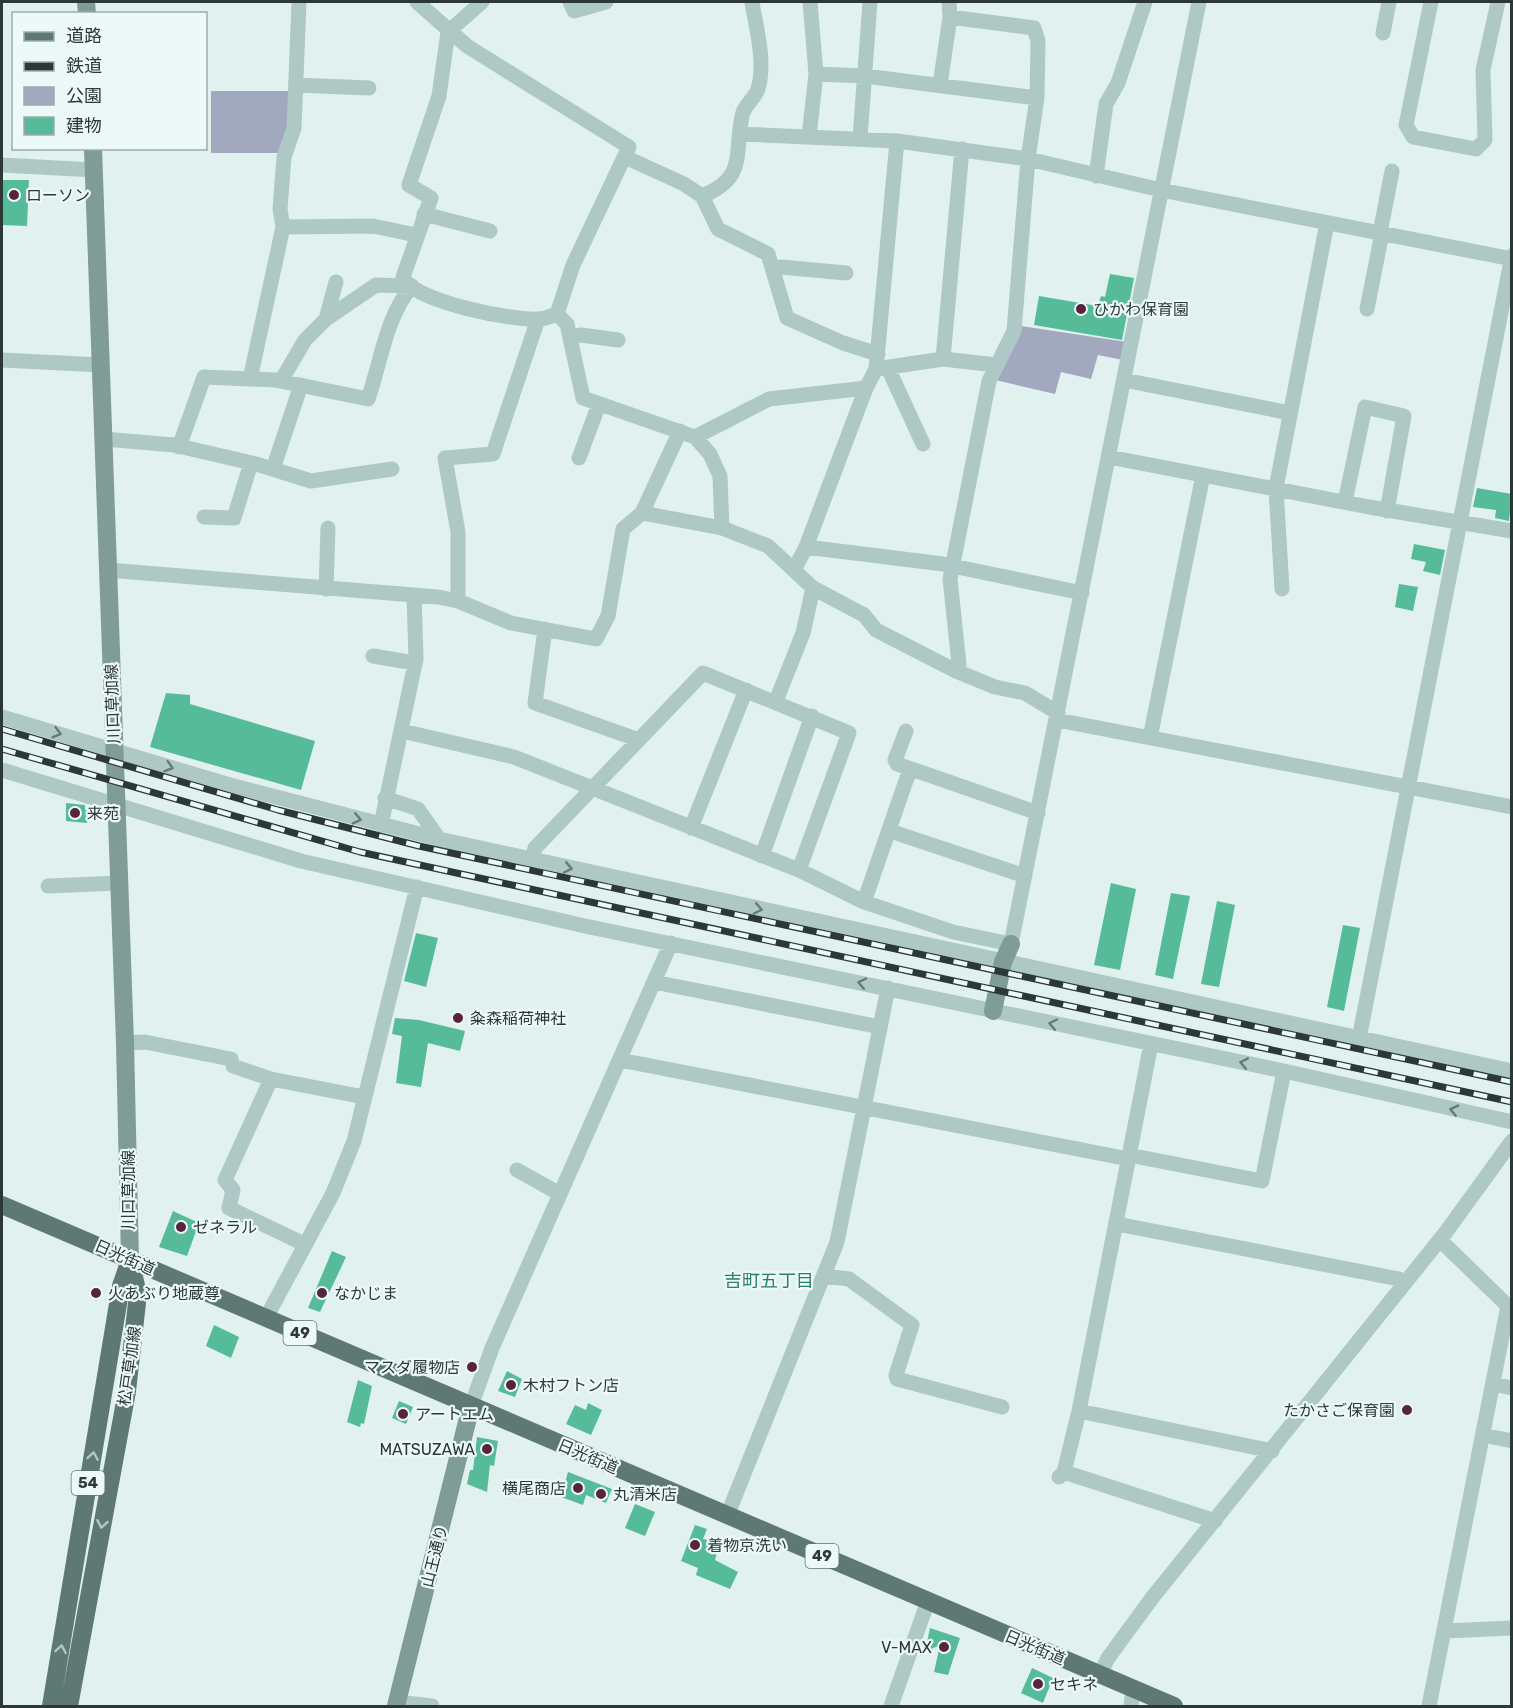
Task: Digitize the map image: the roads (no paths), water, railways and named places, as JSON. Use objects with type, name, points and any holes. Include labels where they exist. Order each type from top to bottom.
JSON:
[{"type":"main road","name":"川口草加線","points":[[93,150],[125,1043],[130,1260]]},
{"type":"main road","points":[[993,1011],[1003,962],[1011,944]]},
{"type":"main road","name":"日光街道","points":[[2,1205],[1100,1674],[1132,1698],[1174,1707]]},
{"type":"main road","name":"松戸草加線","points":[[51,1707],[121,1286],[130,1260]]},
{"type":"main road","name":"松戸草加線","points":[[69,1707],[127,1391],[138,1294],[130,1260]]},
{"type":"main road","name":"山王通り","points":[[396,1704],[471,1406]]},
{"type":"street","points":[[250,379],[283,227],[280,209],[284,157],[294,128],[299,2]]},
{"type":"street","points":[[417,2],[448,32],[543,95],[628,147],[573,265],[557,315]]},
{"type":"street","points":[[482,2],[448,32],[439,96],[409,185],[431,198],[403,277],[412,286],[448,304],[467,310],[538,319],[557,315]]},
{"type":"street","points":[[570,2],[574,11],[606,2]]},
{"type":"street","points":[[702,196],[723,188],[735,168],[742,114],[748,101],[758,91],[761,66],[752,2]]},
{"type":"street","points":[[809,136],[816,74],[810,2]]},
{"type":"street","points":[[860,138],[870,2]]},
{"type":"street","points":[[1096,176],[1106,104],[1118,83],[1145,2]]},
{"type":"street","points":[[402,731],[514,757],[799,870],[864,902],[952,932],[1011,944],[1199,2]]},
{"type":"street","points":[[1383,33],[1389,2]]},
{"type":"street","points":[[1431,2],[1406,125],[1413,137],[1476,149],[1485,140],[1483,70],[1498,2]]},
{"type":"street","points":[[940,85],[950,9],[1034,28],[1038,41],[1037,98],[1028,159],[1014,331],[989,381],[950,579],[959,664],[956,671]]},
{"type":"street","points":[[816,74],[865,76],[1037,98]]},
{"type":"street","points":[[297,85],[369,88]]},
{"type":"street","points":[[740,134],[897,141],[1028,159],[1161,190],[1511,258],[1359,1039]]},
{"type":"street","points":[[794,570],[806,547],[866,388],[881,363],[897,141]]},
{"type":"street","points":[[943,360],[962,149]]},
{"type":"street","points":[[625,157],[684,184],[702,196],[718,229],[768,254],[787,318],[881,363],[943,360],[996,365]]},
{"type":"street","points":[[2,165],[94,170]]},
{"type":"street","points":[[1367,309],[1392,171]]},
{"type":"street","points":[[424,214],[490,231]]},
{"type":"street","points":[[1282,589],[1276,488],[1327,223]]},
{"type":"street","points":[[283,227],[373,226],[416,235]]},
{"type":"street","points":[[773,271],[782,267],[846,273]]},
{"type":"street","points":[[326,319],[336,282]]},
{"type":"street","points":[[281,381],[305,340],[326,319],[376,285],[412,286]]},
{"type":"street","points":[[179,447],[204,377],[281,381],[368,399],[381,354],[403,297],[412,286]]},
{"type":"street","points":[[557,315],[567,324],[583,398],[695,437],[710,454],[720,476],[722,528]]},
{"type":"street","points":[[458,601],[458,532],[445,458],[493,454],[538,319]]},
{"type":"street","points":[[570,337],[618,340]]},
{"type":"street","points":[[2,360],[100,365]]},
{"type":"street","points":[[881,363],[923,444]]},
{"type":"street","points":[[1124,380],[1290,413]]},
{"type":"street","points":[[273,469],[301,385]]},
{"type":"street","points":[[695,437],[769,399],[866,388]]},
{"type":"street","points":[[579,458],[599,404]]},
{"type":"street","points":[[1345,502],[1365,407],[1404,416],[1388,511]]},
{"type":"street","points":[[108,570],[414,595],[458,601],[511,623],[596,639],[608,616],[623,529],[642,513],[680,431]]},
{"type":"street","points":[[104,439],[179,447],[251,463],[311,480],[392,469]]},
{"type":"street","points":[[1109,457],[1388,511],[1512,531]]},
{"type":"street","points":[[204,517],[234,518],[251,463]]},
{"type":"street","points":[[1150,738],[1203,475]]},
{"type":"street","points":[[642,513],[722,528],[768,546],[813,588],[864,615],[876,630],[956,671],[995,687],[1024,693],[1058,717],[1150,738],[1512,807]]},
{"type":"street","points":[[326,589],[328,528]]},
{"type":"street","points":[[806,547],[953,566],[1082,593]]},
{"type":"street","points":[[776,701],[803,633],[813,588]]},
{"type":"street","points":[[381,825],[415,663],[414,595]]},
{"type":"street","points":[[545,629],[535,703],[639,740]]},
{"type":"street","points":[[373,656],[415,663]]},
{"type":"street","points":[[532,860],[534,848],[703,674],[776,701],[849,733],[799,870]]},
{"type":"street","points":[[691,828],[746,690]]},
{"type":"street","points":[[762,856],[812,716]]},
{"type":"street","points":[[2,717],[230,785],[439,839],[1512,1071]]},
{"type":"street","points":[[906,731],[896,760],[897,764],[1038,813]]},
{"type":"street","points":[[864,902],[910,769]]},
{"type":"street","points":[[2,770],[301,861],[585,926],[1284,1071],[1512,1122]]},
{"type":"street","points":[[385,798],[418,809],[439,839]]},
{"type":"street","points":[[890,831],[1025,876]]},
{"type":"street","points":[[48,886],[118,883]]},
{"type":"street","points":[[266,1318],[333,1193],[354,1142],[417,887]]},
{"type":"street","points":[[471,1406],[492,1348],[671,943]]},
{"type":"street","points":[[654,982],[880,1027]]},
{"type":"street","points":[[727,1516],[837,1242],[888,988]]},
{"type":"street","points":[[125,1043],[145,1042],[231,1059],[233,1066],[271,1079],[364,1097]]},
{"type":"street","points":[[1151,1044],[1079,1411],[1062,1474],[1215,1521]]},
{"type":"street","points":[[620,1060],[863,1109],[1262,1181],[1284,1071]]},
{"type":"street","points":[[271,1079],[225,1180],[233,1190],[229,1208],[304,1244]]},
{"type":"street","points":[[1100,1674],[1108,1658],[1152,1598],[1440,1240],[1512,1141]]},
{"type":"street","points":[[517,1170],[560,1194]]},
{"type":"street","points":[[1117,1224],[1399,1279],[1405,1283]]},
{"type":"street","points":[[1429,1707],[1508,1306],[1440,1240]]},
{"type":"street","points":[[825,1276],[849,1279],[912,1325],[896,1375],[897,1379],[1002,1407]]},
{"type":"street","points":[[1493,1384],[1512,1388]]},
{"type":"street","points":[[1079,1411],[1272,1451]]},
{"type":"street","points":[[1484,1435],[1512,1441]]},
{"type":"street","points":[[891,1707],[928,1601]]},
{"type":"street","points":[[1445,1631],[1512,1628]]},
{"type":"street","points":[[396,1704],[432,1707]]},
{"type":"railway","points":[[2,729],[278,810],[419,846],[1512,1082]]},
{"type":"railway","points":[[2,749],[360,852],[1512,1102]]},
{"type":"place","name":"ローソン","points":[[14,195]]},
{"type":"place","name":"ひかわ保育園","points":[[1081,309]]},
{"type":"place","name":"来苑","points":[[75,813]]},
{"type":"place","name":"粂森稲荷神社","points":[[458,1018]]},
{"type":"place","name":"ゼネラル","points":[[181,1227]]},
{"type":"place","name":"火あぶり地蔵尊","points":[[96,1293]]},
{"type":"place","name":"なかじま","points":[[322,1293]]},
{"type":"place","name":"マスダ履物店","points":[[472,1367]]},
{"type":"place","name":"木村フトン店","points":[[511,1385]]},
{"type":"place","name":"たかさご保育園","points":[[1407,1410]]},
{"type":"place","name":"アートエム","points":[[403,1414]]},
{"type":"place","name":"MATSUZAWA","points":[[487,1449]]},
{"type":"place","name":"横尾商店","points":[[578,1488]]},
{"type":"place","name":"丸清米店","points":[[601,1494]]},
{"type":"place","name":"着物京洗い","points":[[695,1545]]},
{"type":"place","name":"V-MAX","points":[[944,1647]]},
{"type":"place","name":"セキネ","points":[[1038,1684]]},
{"type":"district","name":"吉町五丁目","points":[[769,1281]]}]
